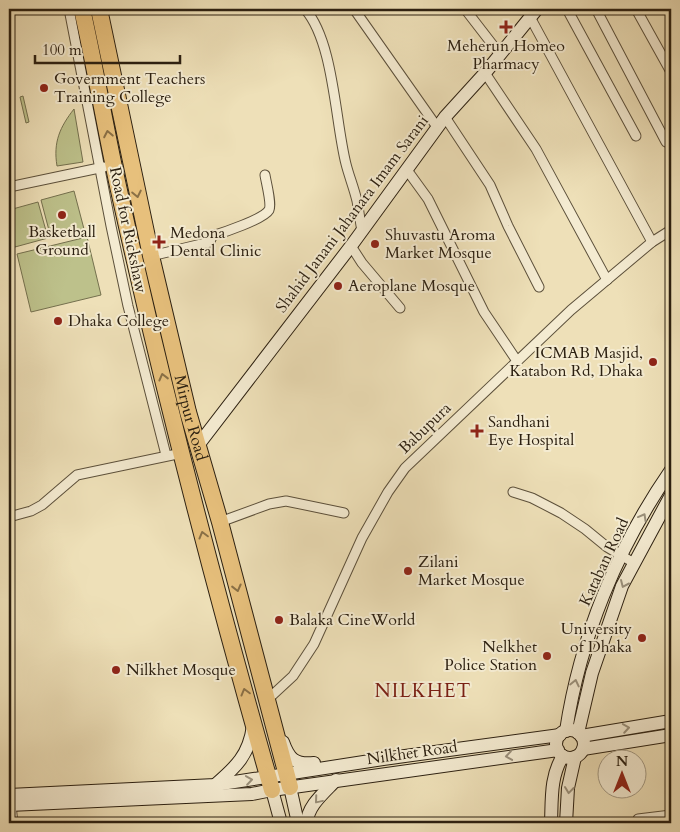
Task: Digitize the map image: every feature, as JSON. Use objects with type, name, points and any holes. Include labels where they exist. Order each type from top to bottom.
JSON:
[{"type":"highway","name":"Mirpur Road","points":[[82,9],[106,167],[174,454],[270,783]]},
{"type":"highway","name":"Mirpur Road","points":[[99,9],[130,161],[188,412],[220,522],[288,780]]},
{"type":"highway","points":[[106,167],[130,161]]},
{"type":"main road","name":"Shahid Janani Jahanara Imam Sarani","points":[[198,444],[351,246],[441,122],[485,73],[499,53],[534,13]]},
{"type":"main road","name":"Kataban Road","points":[[571,734],[575,683],[602,597],[621,556],[671,470]]},
{"type":"main road","name":"Kataban Road","points":[[571,734],[622,586],[671,495]]},
{"type":"main road","points":[[267,704],[275,714],[284,744],[289,756],[294,761],[305,764],[373,756],[383,759]]},
{"type":"main road","name":"Nilkhet Road","points":[[270,783],[383,759],[671,721]]},
{"type":"main road","points":[[215,785],[241,762],[249,744],[253,723]]},
{"type":"main road","points":[[551,823],[552,786],[558,763],[569,753],[584,742],[571,734],[557,742],[569,753],[566,823]]},
{"type":"main road","name":"Nilkhet Road","points":[[288,780],[336,780],[569,753],[671,735]]},
{"type":"main road","name":"Mirpur Road","points":[[288,780],[298,823]]},
{"type":"main road","points":[[307,823],[314,803],[336,780]]},
{"type":"main road","points":[[9,801],[215,785],[270,783]]},
{"type":"main road","points":[[9,801],[252,794],[270,783]]},
{"type":"main road","name":"Mirpur Road","points":[[270,783],[281,823]]},
{"type":"street","name":"Road for Rickshaw","points":[[69,9],[106,167]]},
{"type":"street","points":[[305,9],[320,37],[331,77],[346,163],[357,202],[362,231]]},
{"type":"street","points":[[354,9],[490,186],[539,287]]},
{"type":"street","points":[[465,9],[499,53]]},
{"type":"street","points":[[567,9],[636,136]]},
{"type":"street","points":[[596,9],[666,142]]},
{"type":"street","points":[[636,9],[671,72]]},
{"type":"street","points":[[534,13],[652,242]]},
{"type":"street","points":[[485,73],[536,149],[607,280]]},
{"type":"street","points":[[9,187],[106,167]]},
{"type":"street","points":[[407,170],[428,199],[484,312],[517,361]]},
{"type":"street","points":[[151,256],[210,242],[212,236],[233,230],[264,215],[269,211],[270,205],[265,175]]},
{"type":"street","name":"Babupura","points":[[267,704],[293,676],[314,644],[362,538],[396,480],[410,464],[571,310],[652,242],[671,230]]},
{"type":"street","points":[[351,246],[362,263],[400,308]]},
{"type":"street","points":[[9,517],[32,511],[42,505],[77,475],[174,454]]},
{"type":"street","points":[[513,492],[532,498],[562,513],[607,547],[634,563]]},
{"type":"street","points":[[220,522],[269,504],[286,501],[344,513]]},
{"type":"street","points":[[9,801],[13,823]]},
{"type":"street","points":[[638,820],[671,815]]},
{"type":"green space","points":[[23,96],[29,122],[26,123],[20,97]]},
{"type":"green space","points":[[74,109],[83,162],[57,166],[56,150],[59,135]]},
{"type":"green space","name":"Basketball Ground","points":[[74,191],[84,229],[51,238],[41,200]]},
{"type":"green space","points":[[38,202],[48,238],[15,247],[9,223],[9,210]]},
{"type":"green space","points":[[87,237],[101,295],[31,312],[17,254]]},
{"type":"place","name":"Meherun Homeo Pharmacy","points":[[506,27]]},
{"type":"place","name":"Government Teachers Training College","points":[[44,88]]},
{"type":"place","name":"Basketball Ground","points":[[62,215]]},
{"type":"place","name":"Medona Dental Clinic","points":[[159,242]]},
{"type":"place","name":"Shuvastu Aroma Market Mosque","points":[[375,244]]},
{"type":"place","name":"Aeroplane Mosque","points":[[338,286]]},
{"type":"place","name":"Dhaka College","points":[[58,321]]},
{"type":"place","name":"ICMAB Masjid, Katabon Rd, Dhaka","points":[[653,362]]},
{"type":"place","name":"Sandhani Eye Hospital","points":[[477,431]]},
{"type":"place","name":"Zilani Market Mosque","points":[[408,571]]},
{"type":"place","name":"Balaka CineWorld","points":[[279,620]]},
{"type":"place","name":"University of Dhaka","points":[[642,638]]},
{"type":"place","name":"Nelkhet Police Station","points":[[547,656]]},
{"type":"place","name":"Nilkhet Mosque","points":[[116,670]]},
{"type":"district","name":"NILKHET","points":[[423,691]]}]
